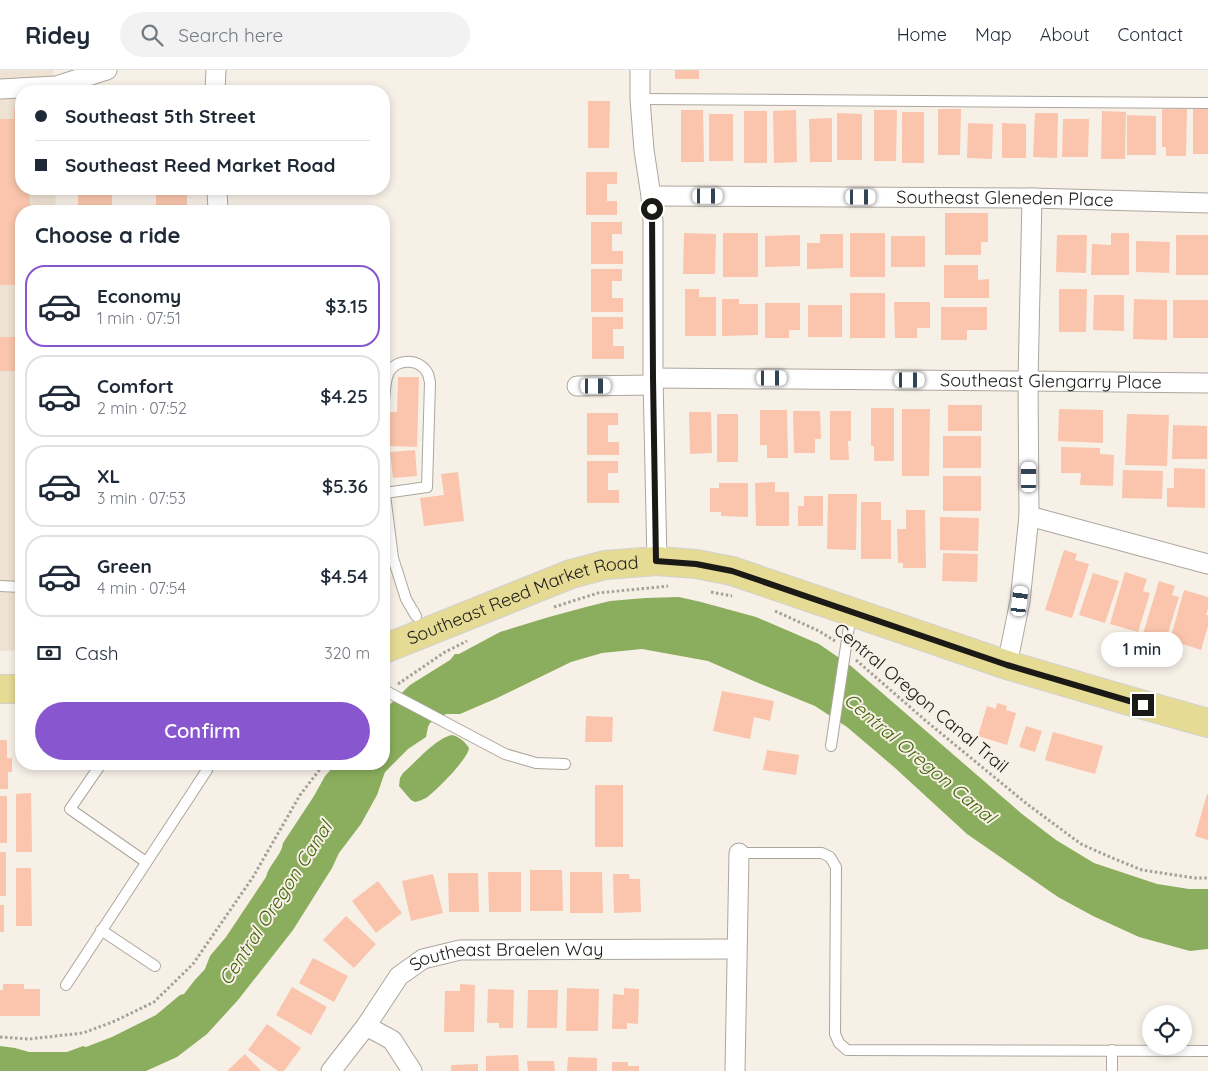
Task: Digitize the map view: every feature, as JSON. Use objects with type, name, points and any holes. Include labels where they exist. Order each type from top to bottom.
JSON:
[{"type":"main road","name":"Southeast Reed Market Road","points":[[390,626],[557,562],[579,555],[615,549],[656,554],[732,571],[853,606],[1009,658],[1126,700],[1208,723]]},
{"type":"main road","name":"Southeast Reed Market Road","points":[[390,647],[571,574],[656,554]]},
{"type":"main road","name":"Southeast Reed Market Road","points":[[1009,658],[1208,707]]},
{"type":"main road","points":[[0,689],[15,689]]},
{"type":"street","points":[[59,85],[107,70]]},
{"type":"street","points":[[215,85],[216,70]]},
{"type":"street","points":[[640,70],[644,150],[652,196],[653,222],[656,554]]},
{"type":"street","points":[[0,89],[15,88]]},
{"type":"street","name":"Southeast Gleneden Place","points":[[652,196],[1032,198],[1208,203]]},
{"type":"street","points":[[1009,658],[1020,601],[1029,516],[1028,380],[1032,198]]},
{"type":"street","name":"Southeast Glengarry Place","points":[[577,386],[653,381],[1028,380],[1208,383]]},
{"type":"street","points":[[1029,516],[1208,564]]},
{"type":"street","points":[[735,1071],[739,853]]},
{"type":"street","name":"Southeast Braelen Way","points":[[332,1071],[366,1026],[399,976],[423,959],[460,950],[736,949]]},
{"type":"street","points":[[366,1026],[392,1040],[412,1071]]},
{"type":"lane","points":[[640,99],[1208,103]]},
{"type":"lane","points":[[390,371],[403,361],[418,363],[428,373],[430,382],[427,487],[390,490]]},
{"type":"lane","points":[[390,541],[392,558],[406,599],[416,616]]},
{"type":"lane","points":[[0,586],[15,587]]},
{"type":"lane","points":[[831,746],[853,606]]},
{"type":"lane","points":[[390,694],[505,754],[536,763],[565,764]]},
{"type":"lane","points":[[97,770],[70,809],[146,862]]},
{"type":"lane","points":[[66,985],[207,770]]},
{"type":"lane","points":[[739,853],[822,853],[830,856],[836,867],[835,1034],[839,1043],[847,1050],[1208,1050]]},
{"type":"lane","points":[[101,930],[155,966]]},
{"type":"lane","points":[[1112,1050],[1112,1071]]},
{"type":"path","points":[[551,607],[598,593],[675,586]]},
{"type":"path","points":[[709,591],[734,597]]},
{"type":"path","name":"Central Oregon Canal Trail","points":[[770,609],[798,620],[846,648],[855,659],[933,727],[1027,804],[1081,844],[1142,870],[1195,878],[1208,878]]},
{"type":"path","points":[[390,692],[445,652],[471,640]]},
{"type":"path","points":[[0,1037],[29,1039],[82,1033],[115,1021],[154,1002],[193,964],[254,877],[300,795],[319,770]]},
{"type":"shaded area","points":[[0,70],[53,70],[54,85],[15,85],[15,195],[55,195],[56,205],[15,205],[15,650],[0,651]]},
{"type":"water","name":"Central Oregon Canal","points":[[679,597],[701,602],[756,617],[819,644],[851,666],[1022,814],[1056,840],[1094,863],[1157,884],[1189,889],[1208,889],[1208,949],[1190,951],[1139,937],[1093,916],[1058,897],[967,834],[847,727],[815,706],[708,661],[642,649],[602,653],[571,662],[495,699],[460,714],[446,714],[430,723],[426,737],[408,749],[390,767],[390,704],[410,685],[450,660],[455,654],[459,654],[500,632],[549,617],[610,601]]},
{"type":"water","points":[[452,735],[465,743],[469,748],[467,753],[458,767],[437,789],[426,798],[415,802],[411,800],[399,786],[403,773],[433,745]]},
{"type":"water","name":"Central Oregon Canal","points":[[330,770],[387,770],[377,795],[361,824],[339,853],[332,868],[293,930],[238,1000],[207,1034],[177,1057],[146,1071],[0,1071],[0,1046],[29,1052],[67,1052],[83,1046],[86,1047],[112,1037],[156,1015],[180,995],[184,994],[205,969],[210,956],[226,937],[266,877],[283,843]]},
{"type":"building","points":[[675,70],[699,70],[699,79],[675,79]]},
{"type":"building","points":[[588,101],[610,101],[609,148],[588,148]]},
{"type":"building","points":[[15,109],[15,195],[29,195],[30,205],[15,205],[15,285],[0,285],[0,119],[14,119]]},
{"type":"building","points":[[938,109],[961,109],[960,155],[938,155]]},
{"type":"building","points":[[1162,109],[1187,109],[1186,156],[1166,156],[1166,147],[1162,147]]},
{"type":"building","points":[[1193,109],[1208,109],[1208,154],[1193,154]]},
{"type":"building","points":[[681,110],[703,110],[704,162],[681,162]]},
{"type":"building","points":[[796,110],[797,162],[774,163],[773,111]]},
{"type":"building","points":[[874,110],[897,110],[896,161],[874,161]]},
{"type":"building","points":[[744,111],[767,111],[767,163],[744,163]]},
{"type":"building","points":[[1102,111],[1126,112],[1125,159],[1101,159]]},
{"type":"building","points":[[902,112],[924,112],[924,163],[902,163]]},
{"type":"building","points":[[837,113],[862,114],[862,160],[837,160]]},
{"type":"building","points":[[1035,113],[1058,113],[1057,158],[1033,157]]},
{"type":"building","points":[[709,114],[733,114],[733,161],[709,161]]},
{"type":"building","points":[[1127,115],[1156,116],[1156,155],[1127,155]]},
{"type":"building","points":[[832,118],[832,162],[810,162],[809,119]]},
{"type":"building","points":[[1063,119],[1089,119],[1088,157],[1062,157]]},
{"type":"building","points":[[968,123],[993,124],[992,159],[967,158]]},
{"type":"building","points":[[1002,123],[1026,124],[1026,158],[1002,158]]},
{"type":"building","points":[[586,172],[617,172],[617,184],[607,184],[607,201],[617,201],[617,215],[586,215]]},
{"type":"building","points":[[78,195],[112,195],[112,205],[78,205]]},
{"type":"building","points":[[156,195],[187,195],[187,205],[156,205]]},
{"type":"building","points":[[945,213],[988,213],[988,242],[981,242],[981,255],[945,255]]},
{"type":"building","points":[[591,222],[622,222],[622,234],[612,234],[612,251],[623,251],[623,264],[591,264]]},
{"type":"building","points":[[684,233],[716,234],[715,274],[683,274]]},
{"type":"building","points":[[723,233],[758,233],[758,277],[723,277]]},
{"type":"building","points":[[850,233],[885,233],[885,277],[850,277]]},
{"type":"building","points":[[1111,233],[1129,233],[1129,275],[1091,275],[1092,244],[1111,245]]},
{"type":"building","points":[[820,234],[843,234],[843,268],[807,269],[807,243],[820,243]]},
{"type":"building","points":[[800,235],[800,266],[765,267],[765,236]]},
{"type":"building","points":[[1057,235],[1087,235],[1086,273],[1056,272]]},
{"type":"building","points":[[1176,235],[1208,235],[1208,275],[1176,275]]},
{"type":"building","points":[[891,236],[925,236],[925,267],[891,267]]},
{"type":"building","points":[[1136,241],[1170,242],[1169,273],[1136,272]]},
{"type":"building","points":[[944,265],[978,265],[978,280],[989,279],[989,298],[944,298]]},
{"type":"building","points":[[591,269],[622,269],[622,281],[612,281],[612,298],[623,298],[623,312],[591,312]]},
{"type":"building","points":[[685,289],[699,289],[699,297],[716,297],[716,336],[685,336]]},
{"type":"building","points":[[1059,289],[1087,289],[1086,332],[1059,332]]},
{"type":"building","points":[[850,293],[885,293],[885,338],[850,338]]},
{"type":"building","points":[[1094,295],[1124,295],[1124,331],[1093,330]]},
{"type":"building","points":[[722,299],[739,299],[739,304],[758,304],[758,335],[722,336]]},
{"type":"building","points":[[1134,299],[1167,300],[1167,340],[1133,339]]},
{"type":"building","points":[[1173,300],[1208,300],[1208,338],[1173,338]]},
{"type":"building","points":[[894,302],[930,302],[930,328],[917,328],[917,338],[895,338]]},
{"type":"building","points":[[765,303],[800,303],[800,330],[789,330],[789,338],[765,338]]},
{"type":"building","points":[[808,305],[842,305],[842,337],[808,337]]},
{"type":"building","points":[[941,307],[987,307],[987,330],[967,330],[967,340],[941,340]]},
{"type":"building","points":[[592,317],[623,317],[623,329],[613,329],[613,346],[624,346],[624,359],[592,359]]},
{"type":"building","points":[[0,337],[15,337],[15,371],[0,371]]},
{"type":"building","points":[[398,377],[419,377],[417,447],[390,446],[390,412],[397,412]]},
{"type":"building","points":[[948,405],[982,405],[982,431],[948,431]]},
{"type":"building","points":[[871,408],[894,408],[894,461],[874,461],[874,446],[871,446]]},
{"type":"building","points":[[902,409],[930,409],[929,476],[902,476]]},
{"type":"building","points":[[1059,409],[1103,410],[1103,443],[1058,441]]},
{"type":"building","points":[[760,410],[787,410],[788,458],[767,458],[767,445],[760,445]]},
{"type":"building","points":[[793,411],[820,411],[821,439],[815,439],[815,453],[794,453]]},
{"type":"building","points":[[830,411],[851,411],[851,441],[848,441],[849,460],[830,460]]},
{"type":"building","points":[[689,412],[711,412],[712,453],[690,454]]},
{"type":"building","points":[[587,413],[618,413],[618,425],[608,425],[608,442],[619,442],[619,455],[587,455]]},
{"type":"building","points":[[717,414],[738,414],[738,462],[717,462]]},
{"type":"building","points":[[1127,414],[1169,415],[1167,466],[1125,465]]},
{"type":"building","points":[[1173,425],[1207,426],[1207,459],[1172,459]]},
{"type":"building","points":[[943,436],[981,436],[981,468],[943,468]]},
{"type":"building","points":[[1061,447],[1100,448],[1100,454],[1114,455],[1113,486],[1080,485],[1081,473],[1061,473]]},
{"type":"building","points":[[415,450],[417,476],[393,478],[390,452]]},
{"type":"building","points":[[587,461],[618,461],[618,473],[608,473],[608,490],[619,490],[619,503],[587,503]]},
{"type":"building","points":[[1174,468],[1205,469],[1205,508],[1167,507],[1167,488],[1174,488]]},
{"type":"building","points":[[1123,470],[1163,471],[1162,499],[1122,498]]},
{"type":"building","points":[[458,472],[464,521],[424,526],[420,498],[444,495],[441,474]]},
{"type":"building","points":[[943,476],[981,476],[981,511],[943,511]]},
{"type":"building","points":[[775,482],[775,492],[789,492],[789,526],[756,526],[755,483]]},
{"type":"building","points":[[719,483],[748,483],[748,517],[721,516],[721,512],[710,512],[710,488],[719,488]]},
{"type":"building","points":[[828,494],[857,494],[856,550],[827,549]]},
{"type":"building","points":[[804,496],[823,496],[823,526],[798,526],[798,506],[804,506]]},
{"type":"building","points":[[861,502],[881,502],[881,520],[891,520],[891,559],[861,559]]},
{"type":"building","points":[[906,510],[925,510],[926,568],[903,568],[903,563],[898,563],[897,529],[906,529]]},
{"type":"building","points":[[940,517],[979,518],[978,551],[940,550]]},
{"type":"building","points":[[1064,550],[1077,554],[1075,560],[1089,564],[1072,618],[1045,610]]},
{"type":"building","points":[[943,553],[978,554],[977,582],[942,581]]},
{"type":"building","points":[[1125,572],[1147,579],[1143,591],[1150,593],[1138,632],[1110,624]]},
{"type":"building","points":[[1093,573],[1119,581],[1105,623],[1079,615]]},
{"type":"building","points":[[1159,581],[1175,586],[1172,595],[1179,597],[1166,640],[1143,634]]},
{"type":"building","points":[[1184,590],[1208,597],[1206,615],[1208,615],[1208,626],[1201,650],[1170,640]]},
{"type":"building","points":[[722,691],[774,701],[770,721],[754,717],[750,739],[713,731]]},
{"type":"building","points":[[997,703],[1007,706],[1006,710],[1016,713],[1007,745],[978,736],[987,706],[996,709]]},
{"type":"building","points":[[586,716],[613,717],[612,742],[585,742]]},
{"type":"building","points":[[1026,726],[1042,731],[1035,752],[1019,747]]},
{"type":"building","points":[[1053,732],[1103,746],[1095,774],[1045,760]]},
{"type":"building","points":[[0,740],[7,740],[7,758],[12,758],[12,772],[8,772],[8,789],[0,789]]},
{"type":"building","points":[[767,750],[799,755],[796,775],[763,770]]},
{"type":"building","points":[[595,785],[623,785],[623,847],[595,847]]},
{"type":"building","points":[[31,793],[32,852],[16,852],[16,794]]},
{"type":"building","points":[[1208,794],[1208,840],[1195,836]]},
{"type":"building","points":[[0,796],[7,796],[7,843],[0,843]]},
{"type":"building","points":[[0,852],[6,852],[6,896],[0,896]]},
{"type":"building","points":[[16,868],[31,868],[32,926],[16,926]]},
{"type":"building","points":[[530,870],[562,870],[563,911],[530,911]]},
{"type":"building","points":[[488,872],[521,872],[521,912],[489,912]]},
{"type":"building","points":[[570,872],[602,872],[603,913],[570,913]]},
{"type":"building","points":[[448,873],[478,873],[479,912],[449,912]]},
{"type":"building","points":[[433,874],[443,913],[411,921],[402,881]]},
{"type":"building","points":[[613,874],[629,874],[630,879],[640,879],[641,912],[614,913]]},
{"type":"building","points":[[378,881],[402,913],[376,933],[352,901]]},
{"type":"building","points":[[0,905],[4,905],[4,932],[0,932]]},
{"type":"building","points":[[346,916],[376,944],[354,968],[323,940]]},
{"type":"building","points":[[313,958],[348,976],[334,1002],[299,983]]},
{"type":"building","points":[[3,984],[24,984],[24,989],[40,989],[40,1016],[0,1016],[0,990],[3,990]]},
{"type":"building","points":[[460,984],[475,985],[474,1032],[444,1032],[445,991],[460,991]]},
{"type":"building","points":[[292,987],[327,1007],[311,1035],[276,1015]]},
{"type":"building","points":[[567,988],[599,989],[598,1031],[566,1031]]},
{"type":"building","points":[[624,988],[639,989],[638,1024],[627,1023],[627,1029],[612,1029],[613,994],[624,995]]},
{"type":"building","points":[[488,989],[514,990],[513,1028],[499,1028],[499,1023],[487,1023]]},
{"type":"building","points":[[528,990],[558,990],[557,1028],[527,1028]]},
{"type":"building","points":[[267,1024],[301,1048],[284,1071],[278,1071],[248,1050]]},
{"type":"building","points":[[245,1054],[261,1071],[227,1071]]},
{"type":"building","points":[[518,1055],[519,1071],[486,1071],[486,1056]]},
{"type":"building","points":[[568,1057],[597,1058],[597,1071],[567,1071]]},
{"type":"building","points":[[527,1061],[554,1061],[555,1071],[528,1071]]},
{"type":"building","points":[[612,1062],[628,1062],[628,1066],[639,1066],[639,1071],[612,1071]]},
{"type":"building","points":[[478,1064],[478,1071],[451,1071],[451,1065]]},
{"type":"route","points":[[652,209],[656,561],[696,564],[732,571],[1007,665],[1143,705]]}]
